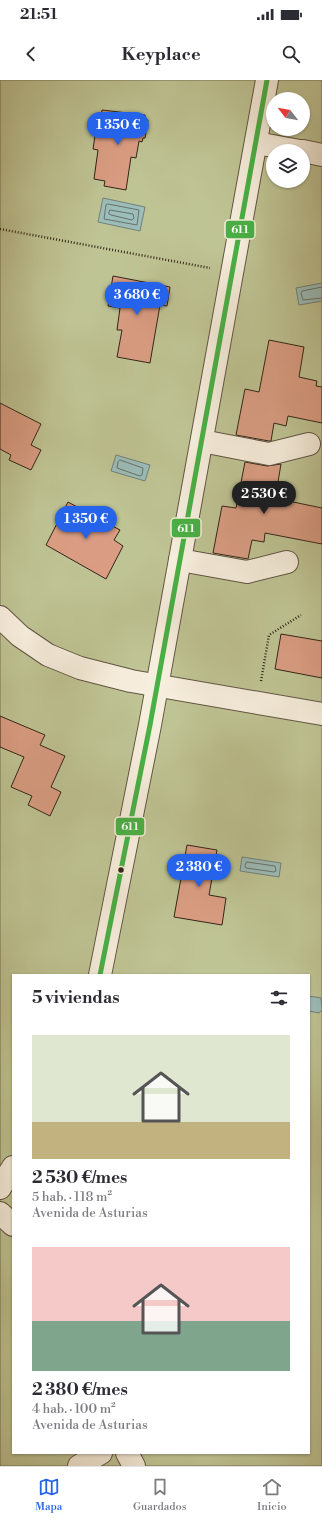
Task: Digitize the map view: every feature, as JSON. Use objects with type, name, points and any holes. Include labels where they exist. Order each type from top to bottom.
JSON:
[{"type":"street","points":[[100,974],[122,872],[157,685],[267,80]]},
{"type":"street","points":[[256,143],[266,145]]},
{"type":"street","points":[[310,153],[322,155]]},
{"type":"street","points":[[202,442],[269,454],[309,444]]},
{"type":"street","points":[[180,560],[247,572],[287,562]]},
{"type":"street","points":[[0,617],[20,636],[48,655],[80,668],[131,681],[322,714]]},
{"type":"street","points":[[0,1188],[12,1169]]},
{"type":"street","points":[[0,1213],[12,1224]]},
{"type":"street","points":[[79,1466],[99,1454]]},
{"type":"street","points":[[128,1454],[134,1466]]},
{"type":"path","points":[[0,229],[233,272]]},
{"type":"path","points":[[257,703],[270,635],[300,615]]},
{"type":"green space","points":[[0,80],[322,80],[322,1466],[0,1466]]},
{"type":"water","points":[[103,198],[145,207],[140,231],[98,222]]},
{"type":"water","points":[[322,283],[322,301],[299,305],[296,288]]},
{"type":"water","points":[[116,455],[150,465],[145,481],[111,471]]},
{"type":"water","points":[[242,857],[281,863],[279,877],[240,871]]},
{"type":"water","points":[[310,996],[321,998],[322,1010],[319,1013],[310,1011]]},
{"type":"building","points":[[102,110],[145,115],[145,119],[148,120],[145,138],[143,138],[142,142],[139,141],[136,158],[131,157],[126,190],[104,186],[105,181],[94,179],[98,150],[93,149],[97,123],[100,123]]},
{"type":"building","points":[[113,276],[170,287],[167,306],[160,305],[150,363],[117,357],[122,330],[117,330],[120,308],[108,306]]},
{"type":"building","points":[[269,340],[304,347],[299,377],[317,381],[316,386],[322,387],[322,423],[288,416],[286,426],[274,423],[271,441],[236,435],[245,389],[259,392]]},
{"type":"building","points":[[0,403],[41,424],[31,445],[41,450],[31,470],[9,460],[11,455],[0,449]]},
{"type":"building","points":[[245,462],[267,466],[281,464],[276,494],[294,498],[293,502],[322,508],[322,544],[265,533],[264,542],[252,540],[248,559],[213,553],[222,506],[236,508]]},
{"type":"building","points":[[68,502],[120,530],[114,540],[123,546],[106,579],[46,545]]},
{"type":"building","points":[[281,634],[322,641],[322,678],[275,669]]},
{"type":"building","points":[[0,716],[45,735],[40,745],[65,756],[51,787],[61,792],[50,816],[28,805],[32,796],[11,787],[24,757],[0,747]]},
{"type":"building","points":[[187,845],[217,850],[209,895],[226,898],[222,925],[174,917]]},
{"type":"transit line","name":"611","points":[[100,974],[150,725],[267,80]]}]
